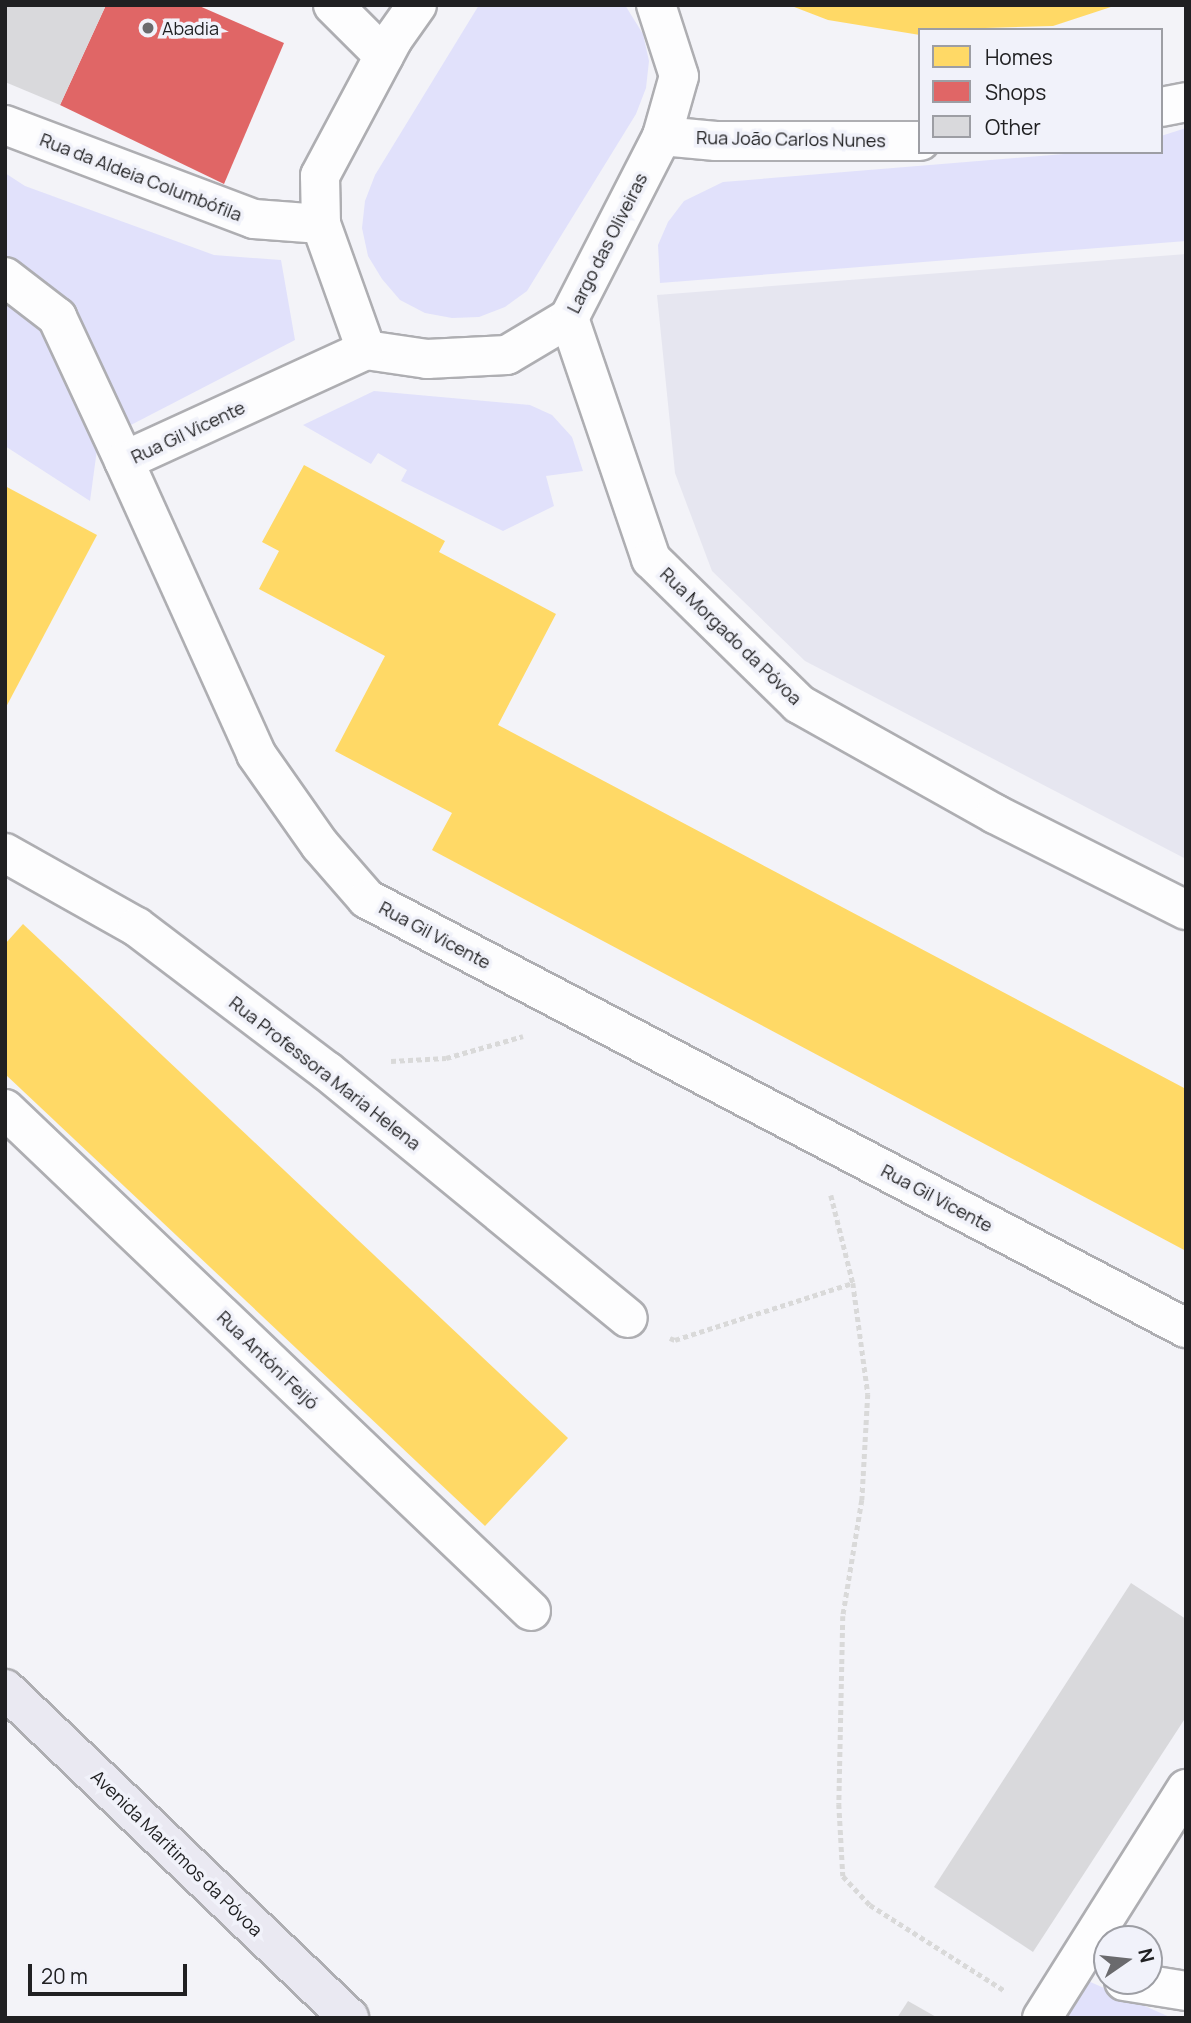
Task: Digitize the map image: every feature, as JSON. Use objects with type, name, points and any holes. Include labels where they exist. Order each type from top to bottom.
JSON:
[{"type":"main road","name":"Avenida Marítimos da Póvoa","points":[[5,1689],[349,2018]]},
{"type":"street","points":[[333,5],[384,56]]},
{"type":"street","points":[[366,350],[321,224],[320,176],[384,56],[417,5]]},
{"type":"street","name":"Largo das Oliveiras","points":[[366,350],[427,359],[507,355],[569,318],[662,136],[679,76],[656,5]]},
{"type":"street","points":[[1163,107],[1186,102]]},
{"type":"street","name":"Rua da Aldeia Columbófila","points":[[5,125],[254,219],[321,224]]},
{"type":"street","name":"Rua João Carlos Nunes","points":[[662,136],[716,141],[918,141]]},
{"type":"street","points":[[5,277],[57,317],[124,461]]},
{"type":"street","name":"Rua Morgado da Póvoa","points":[[569,318],[650,559],[799,704],[995,814],[1186,910]]},
{"type":"street","name":"Rua Gil Vicente","points":[[366,350],[124,461],[256,754],[320,845],[367,899],[1186,1328]]},
{"type":"street","name":"Rua Professora Maria Helena","points":[[5,853],[137,927],[327,1071],[628,1318]]},
{"type":"street","name":"Rua Antóni Feijó","points":[[5,1109],[531,1611]]},
{"type":"street","points":[[1043,2017],[1089,1975],[1186,1789]]},
{"type":"street","points":[[1163,1987],[1186,1991]]},
{"type":"path","points":[[327,1071],[446,1058],[591,1016]]},
{"type":"path","points":[[823,1139],[834,1214],[853,1283],[868,1394],[862,1500],[843,1616],[843,1877],[870,1905],[1043,2017]]},
{"type":"path","points":[[628,1318],[675,1340],[853,1283]]},
{"type":"shaded area","points":[[479,5],[625,5],[643,34],[649,61],[646,88],[636,114],[527,291],[505,307],[479,317],[452,318],[425,313],[400,300],[382,279],[368,256],[362,228],[365,201],[375,175]]},
{"type":"shaded area","points":[[1186,128],[1186,241],[660,283],[658,245],[668,222],[684,201],[723,182],[1064,154],[1163,154],[1163,135]]},
{"type":"shaded area","points":[[5,173],[25,186],[214,255],[281,260],[295,340],[98,442],[90,501],[5,446]]},
{"type":"shaded area","points":[[1186,254],[1186,859],[805,661],[712,571],[675,473],[657,295]]},
{"type":"shaded area","points":[[374,391],[530,405],[552,415],[572,437],[583,471],[546,476],[554,506],[503,531],[401,481],[407,470],[378,453],[371,464],[303,425]]},
{"type":"shaded area","points":[[1070,1973],[1093,1983],[1093,1995],[1120,1995],[1172,2018],[1067,2018]]},
{"type":"building: Homes","points":[[789,5],[1117,5],[1053,26],[918,28],[918,35],[828,20]]},
{"type":"building: Homes","points":[[304,465],[445,541],[439,552],[556,614],[498,725],[1186,1089],[1186,1251],[432,850],[452,813],[335,751],[385,656],[259,589],[279,551],[262,542]]},
{"type":"building: Homes","points":[[5,486],[97,535],[5,709]]},
{"type":"building: Homes","points":[[23,924],[568,1438],[485,1526],[5,1074],[5,944]]},
{"type":"building: Shops","points":[[106,5],[197,5],[284,43],[224,184],[60,105]]},
{"type":"building: Other","points":[[5,5],[106,5],[60,105],[5,82]]},
{"type":"building: Other","points":[[1131,1583],[1186,1619],[1186,1717],[1033,1952],[934,1887]]},
{"type":"building: Other","points":[[908,2001],[938,2018],[897,2018]]},
{"type":"place","name":"Abadia","points":[[148,28]]}]
